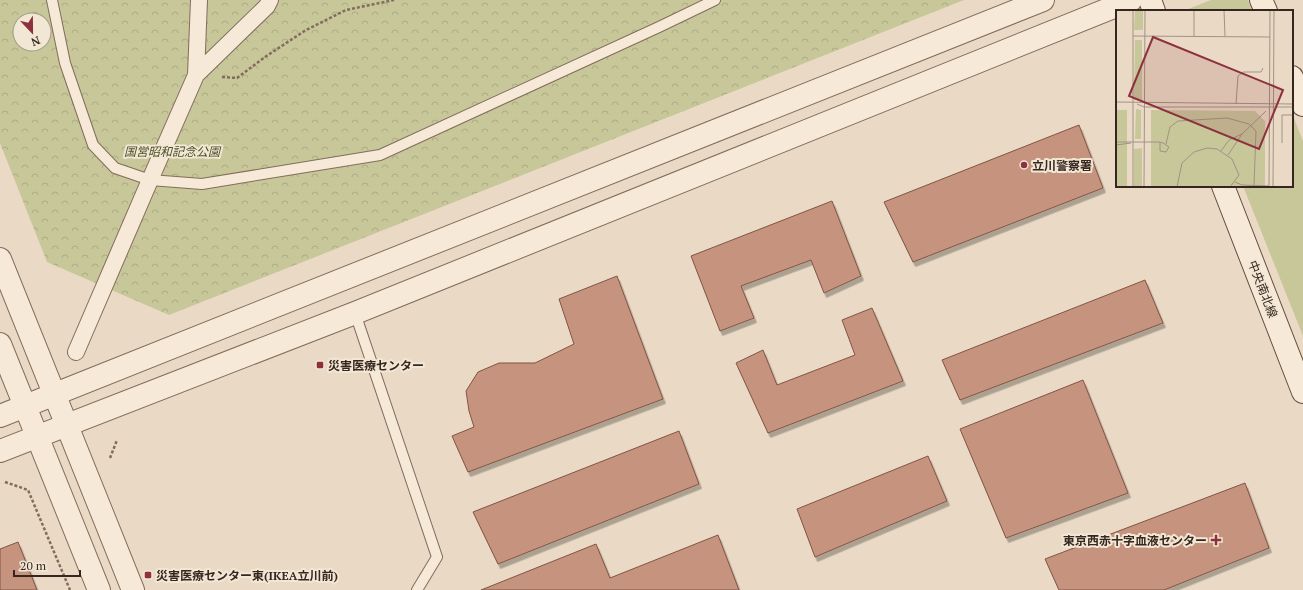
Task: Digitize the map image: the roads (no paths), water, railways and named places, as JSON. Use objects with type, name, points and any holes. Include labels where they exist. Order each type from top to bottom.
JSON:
[{"type":"street","points":[[76,352],[196,75],[199,0]]},
{"type":"street","points":[[196,75],[266,6],[270,0]]},
{"type":"street","points":[[0,416],[1043,0]]},
{"type":"street","points":[[0,451],[355,312],[1131,0]]},
{"type":"street","points":[[1150,0],[1154,10]]},
{"type":"street","points":[[1262,0],[1266,10]]},
{"type":"street","points":[[1293,80],[1303,105]]},
{"type":"street","name":"中央南北線","points":[[1223,187],[1303,392]]},
{"type":"street","points":[[0,259],[68,425],[133,590]]},
{"type":"street","points":[[0,344],[99,590]]},
{"type":"lane","points":[[52,0],[65,63],[93,145],[115,168],[150,180],[202,184],[380,155],[715,0]]},
{"type":"lane","points":[[355,312],[437,556],[417,590]]},
{"type":"place","name":"立川警察署","points":[[1024,165]]},
{"type":"place","name":"災害医療センター","points":[[320,365]]},
{"type":"place","name":"東京西赤十字血液センター","points":[[1216,540]]},
{"type":"place","name":"災害医療センター東(IKEA立川前)","points":[[148,575]]},
{"type":"park label","name":"国営昭和記念公園","points":[[172,151]]}]
